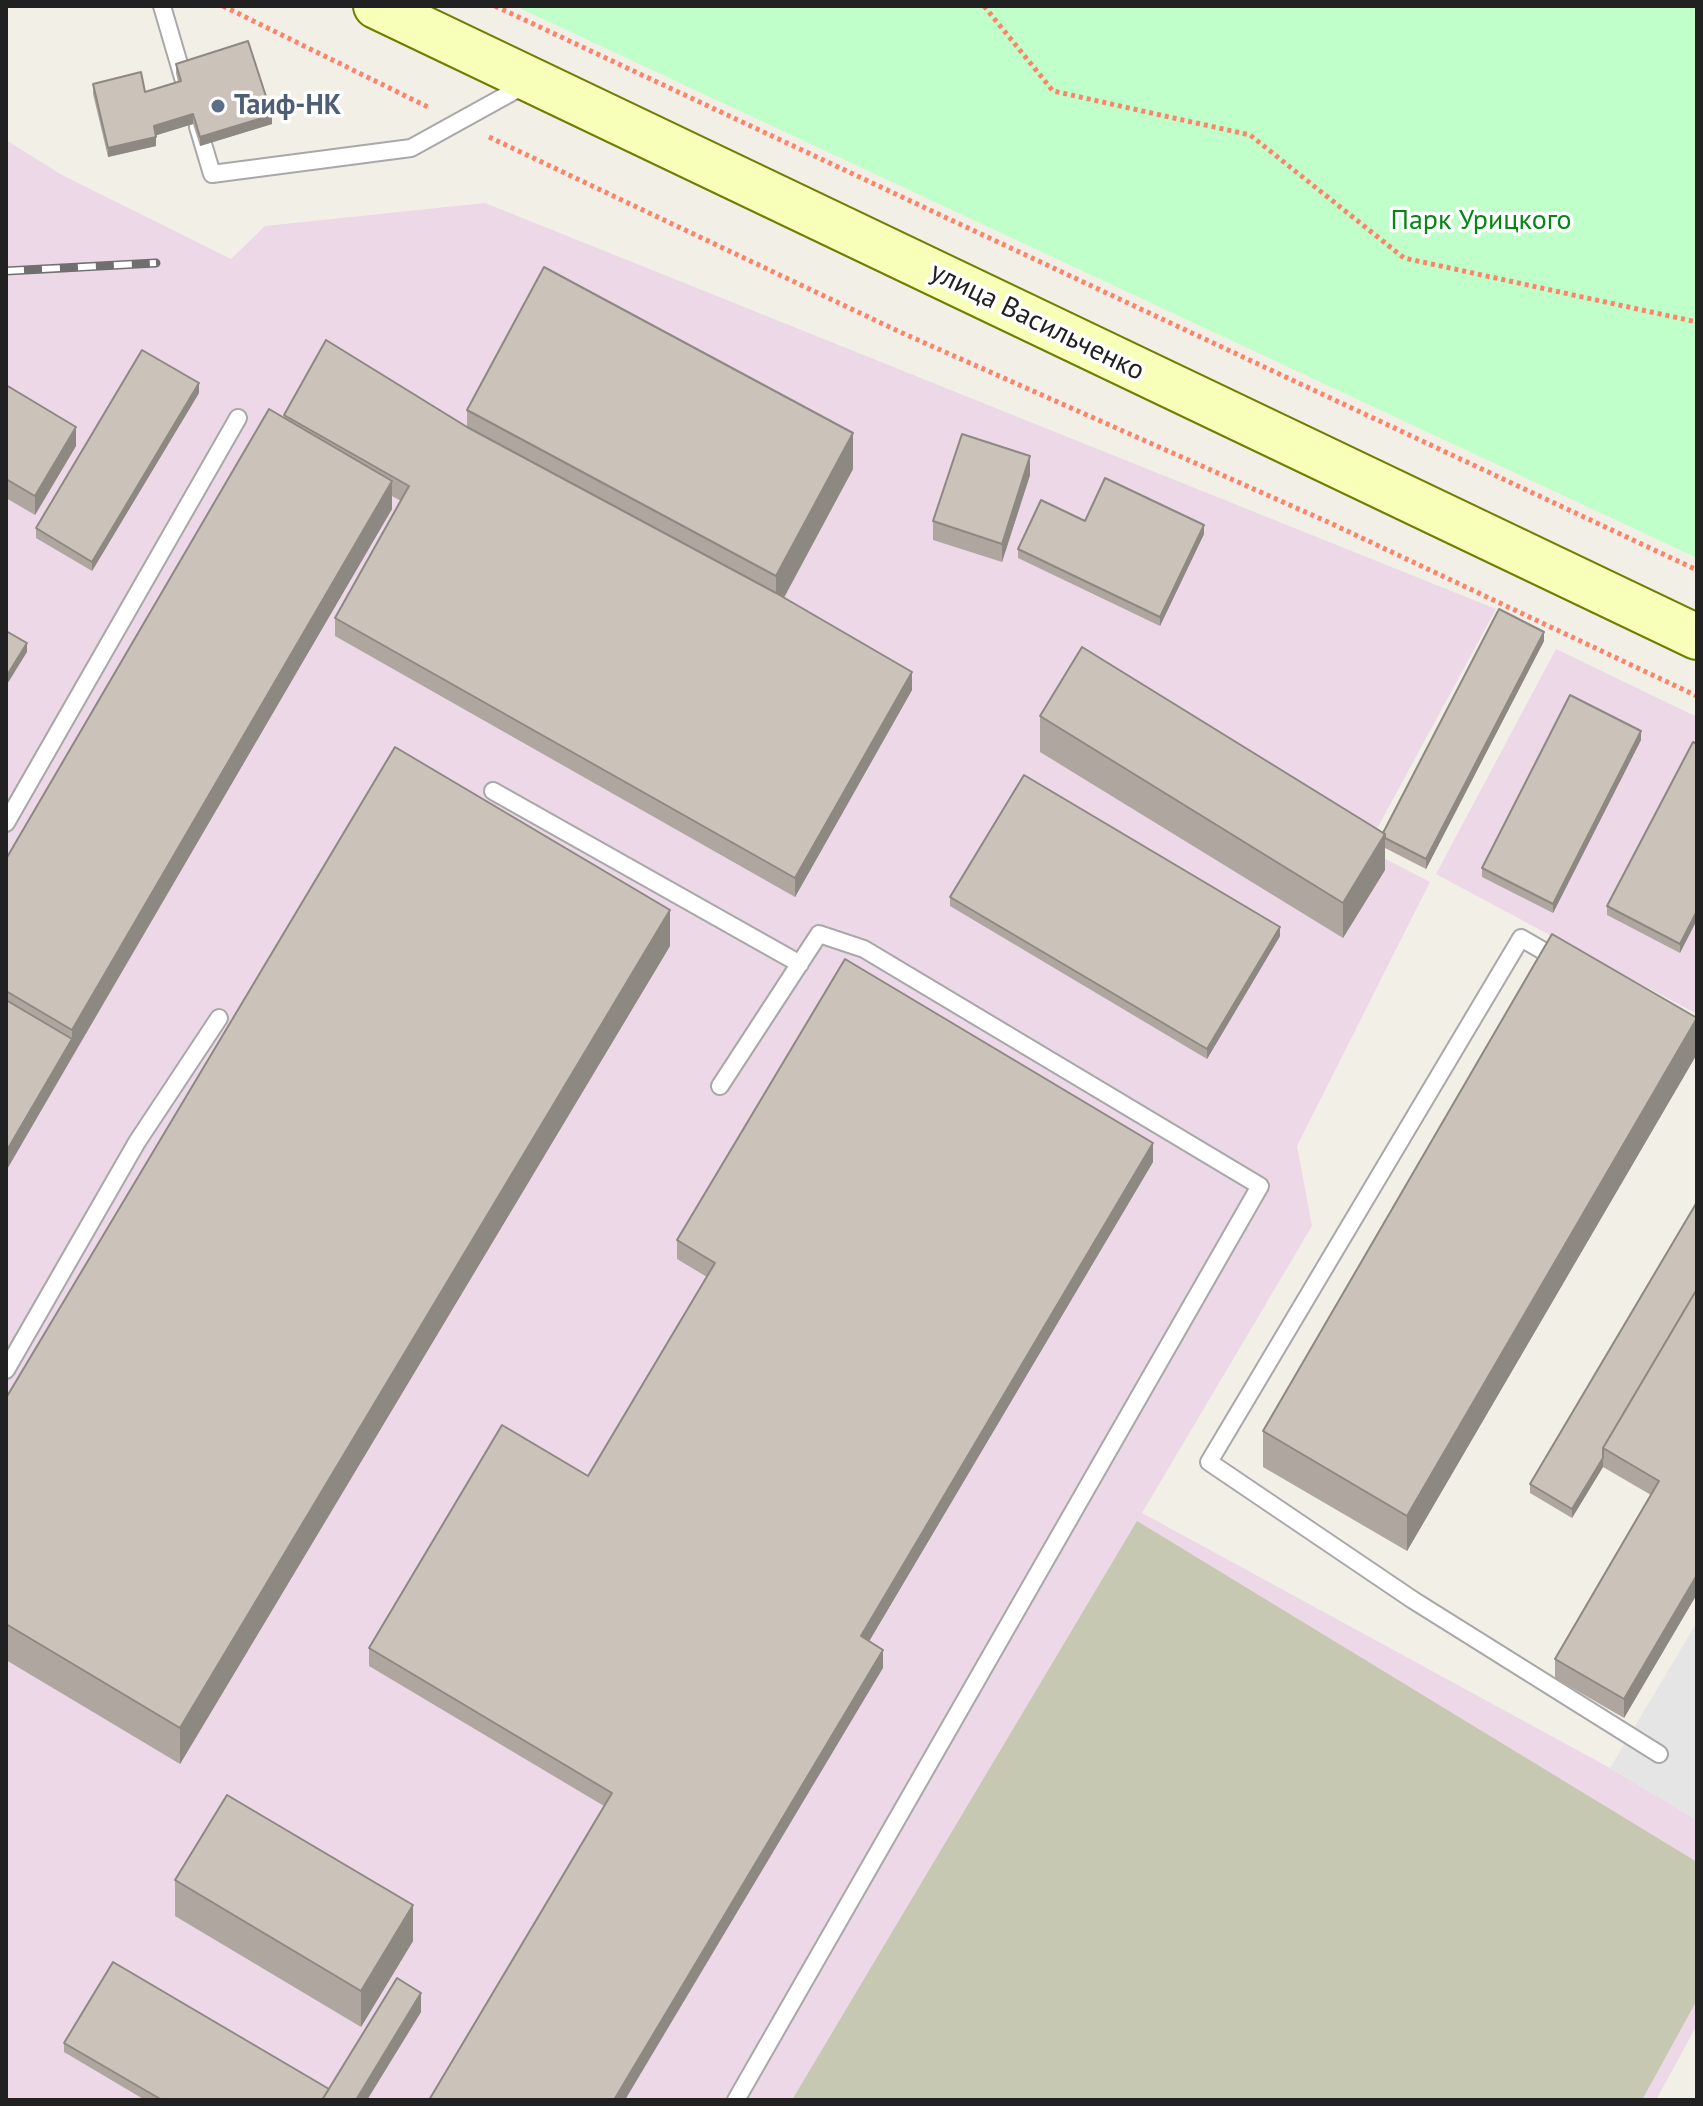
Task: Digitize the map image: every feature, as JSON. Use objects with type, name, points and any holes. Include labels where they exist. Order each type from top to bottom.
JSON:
[{"type":"main road","name":"улица Васильченко","points":[[376,6],[1697,637]]},
{"type":"lane","points":[[162,6],[212,174],[411,148],[532,80]]},
{"type":"lane","points":[[6,823],[238,418]]},
{"type":"lane","points":[[493,791],[800,964]]},
{"type":"lane","points":[[720,1086],[819,934],[864,949],[1260,1186],[736,2100]]},
{"type":"lane","points":[[1575,969],[1521,938],[1209,1462],[1413,1600],[1659,1754]]},
{"type":"lane","points":[[6,1370],[137,1142],[219,1018]]},
{"type":"path","points":[[223,6],[458,122],[900,332],[1328,522],[1697,696]]},
{"type":"path","points":[[495,6],[1697,570]]},
{"type":"path","points":[[984,6],[1053,91],[1250,135],[1404,258],[1697,322]]},
{"type":"shaded area","points":[[6,140],[62,175],[231,259],[265,226],[485,203],[1496,609],[1366,849],[1430,882],[1297,1146],[1312,1226],[1142,1513],[1610,1768],[1697,1820],[1697,2025],[1656,2100],[6,2100]]},
{"type":"shaded area","points":[[1556,649],[1697,717],[1697,1014],[1436,874]]},
{"type":"shaded area","points":[[1137,1521],[1697,1862],[1697,2000],[1642,2100],[792,2100]]},
{"type":"shaded area","points":[[1697,1622],[1697,1820],[1610,1768]]},
{"type":"green space","name":"Парк Урицкого","points":[[515,6],[1697,6],[1697,558]]},
{"type":"building","points":[[248,41],[272,115],[200,137],[193,114],[154,126],[156,137],[108,148],[93,84],[141,72],[145,92],[181,81],[176,64]]},
{"type":"building","points":[[544,267],[853,433],[776,576],[467,410]]},
{"type":"building","points":[[326,340],[467,427],[776,593],[912,672],[795,878],[335,618],[409,486],[284,415]]},
{"type":"building","points":[[142,350],[199,383],[92,562],[36,528]]},
{"type":"building","points":[[6,385],[76,427],[35,496],[6,479]]},
{"type":"building","points":[[269,409],[392,481],[72,1030],[6,991],[6,859]]},
{"type":"building","points":[[962,434],[1030,456],[1002,544],[933,521]]},
{"type":"building","points":[[1105,478],[1204,525],[1160,617],[1018,549],[1041,500],[1085,521]]},
{"type":"building","points":[[1499,609],[1544,632],[1426,859],[1385,838],[1383,833]]},
{"type":"building","points":[[6,631],[27,643],[6,677]]},
{"type":"building","points":[[1082,647],[1385,834],[1343,903],[1040,716]]},
{"type":"building","points":[[1570,695],[1641,731],[1553,904],[1482,868]]},
{"type":"building","points":[[1693,742],[1697,744],[1697,911],[1680,944],[1607,906]]},
{"type":"building","points":[[395,747],[670,910],[180,1728],[6,1624],[6,1398]]},
{"type":"building","points":[[1024,775],[1280,927],[1207,1049],[950,897]]},
{"type":"building","points":[[1552,934],[1697,1018],[1407,1516],[1263,1431]]},
{"type":"building","points":[[845,959],[1153,1143],[861,1636],[883,1650],[614,2100],[429,2100],[612,1793],[369,1648],[502,1425],[588,1476],[715,1263],[677,1240]]},
{"type":"building","points":[[6,1000],[72,1039],[6,1152]]},
{"type":"building","points":[[1697,1202],[1697,1289],[1603,1448],[1603,1458],[1572,1509],[1530,1484]]},
{"type":"building","points":[[1697,1289],[1697,1575],[1624,1699],[1555,1659],[1659,1481],[1603,1448]]},
{"type":"building","points":[[227,1795],[413,1905],[361,1991],[175,1880]]},
{"type":"building","points":[[113,1962],[329,2089],[322,2100],[162,2100],[64,2043]]},
{"type":"building","points":[[397,1978],[421,1993],[356,2100],[322,2100]]},
{"type":"railway","points":[[6,271],[156,263]]},
{"type":"place","name":"Таиф-НК","points":[[218,106]]}]
